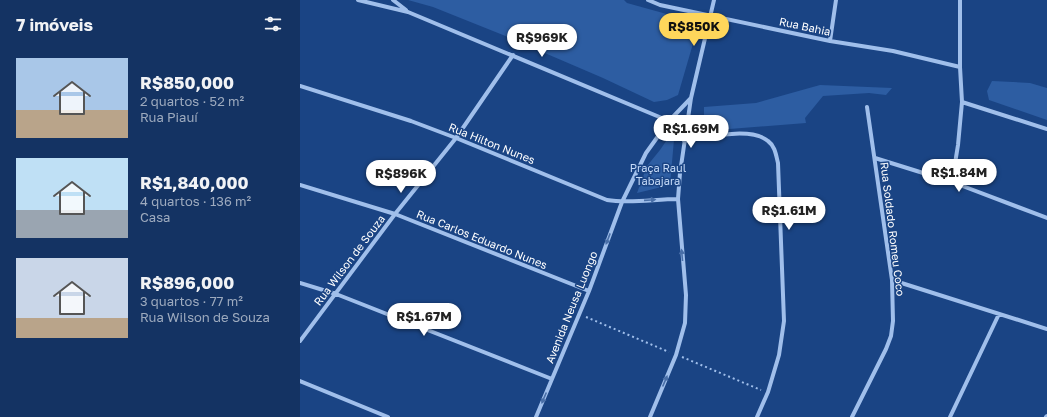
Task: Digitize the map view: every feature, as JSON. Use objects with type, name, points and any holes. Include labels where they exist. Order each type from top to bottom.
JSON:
[{"type":"street","points":[[358,0],[408,12],[669,121]]},
{"type":"street","points":[[393,0],[408,12]]},
{"type":"street","name":"Rua Bahia","points":[[648,0],[660,5],[830,40],[893,51],[960,66]]},
{"type":"street","points":[[650,417],[676,355],[685,323],[686,295],[678,199],[684,142],[691,98],[714,0]]},
{"type":"street","points":[[830,40],[836,0]]},
{"type":"street","points":[[952,182],[958,145],[962,102],[960,66],[960,0]]},
{"type":"street","name":"Rua Wilson de Souza","points":[[300,341],[395,214],[456,138],[513,55]]},
{"type":"street","name":"Rua Hilton Nunes","points":[[300,86],[390,114],[456,138],[607,200],[622,202],[678,199]]},
{"type":"street","points":[[622,202],[646,153],[669,121],[691,98]]},
{"type":"street","points":[[962,102],[1047,129]]},
{"type":"street","name":"Rua Soldado Romeu Coco","points":[[852,417],[886,349],[891,336],[894,321],[892,280],[867,107]]},
{"type":"street","points":[[684,142],[746,133],[759,135],[769,141],[775,151],[778,163],[784,321],[779,355],[768,392],[757,417]]},
{"type":"street","points":[[875,158],[952,182],[1047,218]]},
{"type":"street","name":"Rua Carlos Eduardo Nunes","points":[[300,185],[395,214],[589,291]]},
{"type":"street","name":"Avenida Neusa Luongo","points":[[536,417],[589,291],[622,202]]},
{"type":"street","points":[[892,280],[1047,329]]},
{"type":"street","points":[[300,283],[336,294],[552,379]]},
{"type":"street","points":[[950,417],[999,314]]},
{"type":"street","points":[[300,381],[388,417]]},
{"type":"green space","points":[[408,0],[624,0],[627,3],[699,23],[678,95],[667,100],[654,102],[603,78],[503,35],[433,7]]},
{"type":"green space","points":[[992,81],[1030,83],[1047,88],[1047,120],[989,100],[987,91]]},
{"type":"green space","points":[[820,85],[892,88],[886,95],[869,93],[823,96],[805,118],[806,123],[704,131],[704,107],[756,103]]},
{"type":"green space","name":"Praça Raul Tabajara","points":[[675,128],[670,185],[637,193],[647,166]]}]
